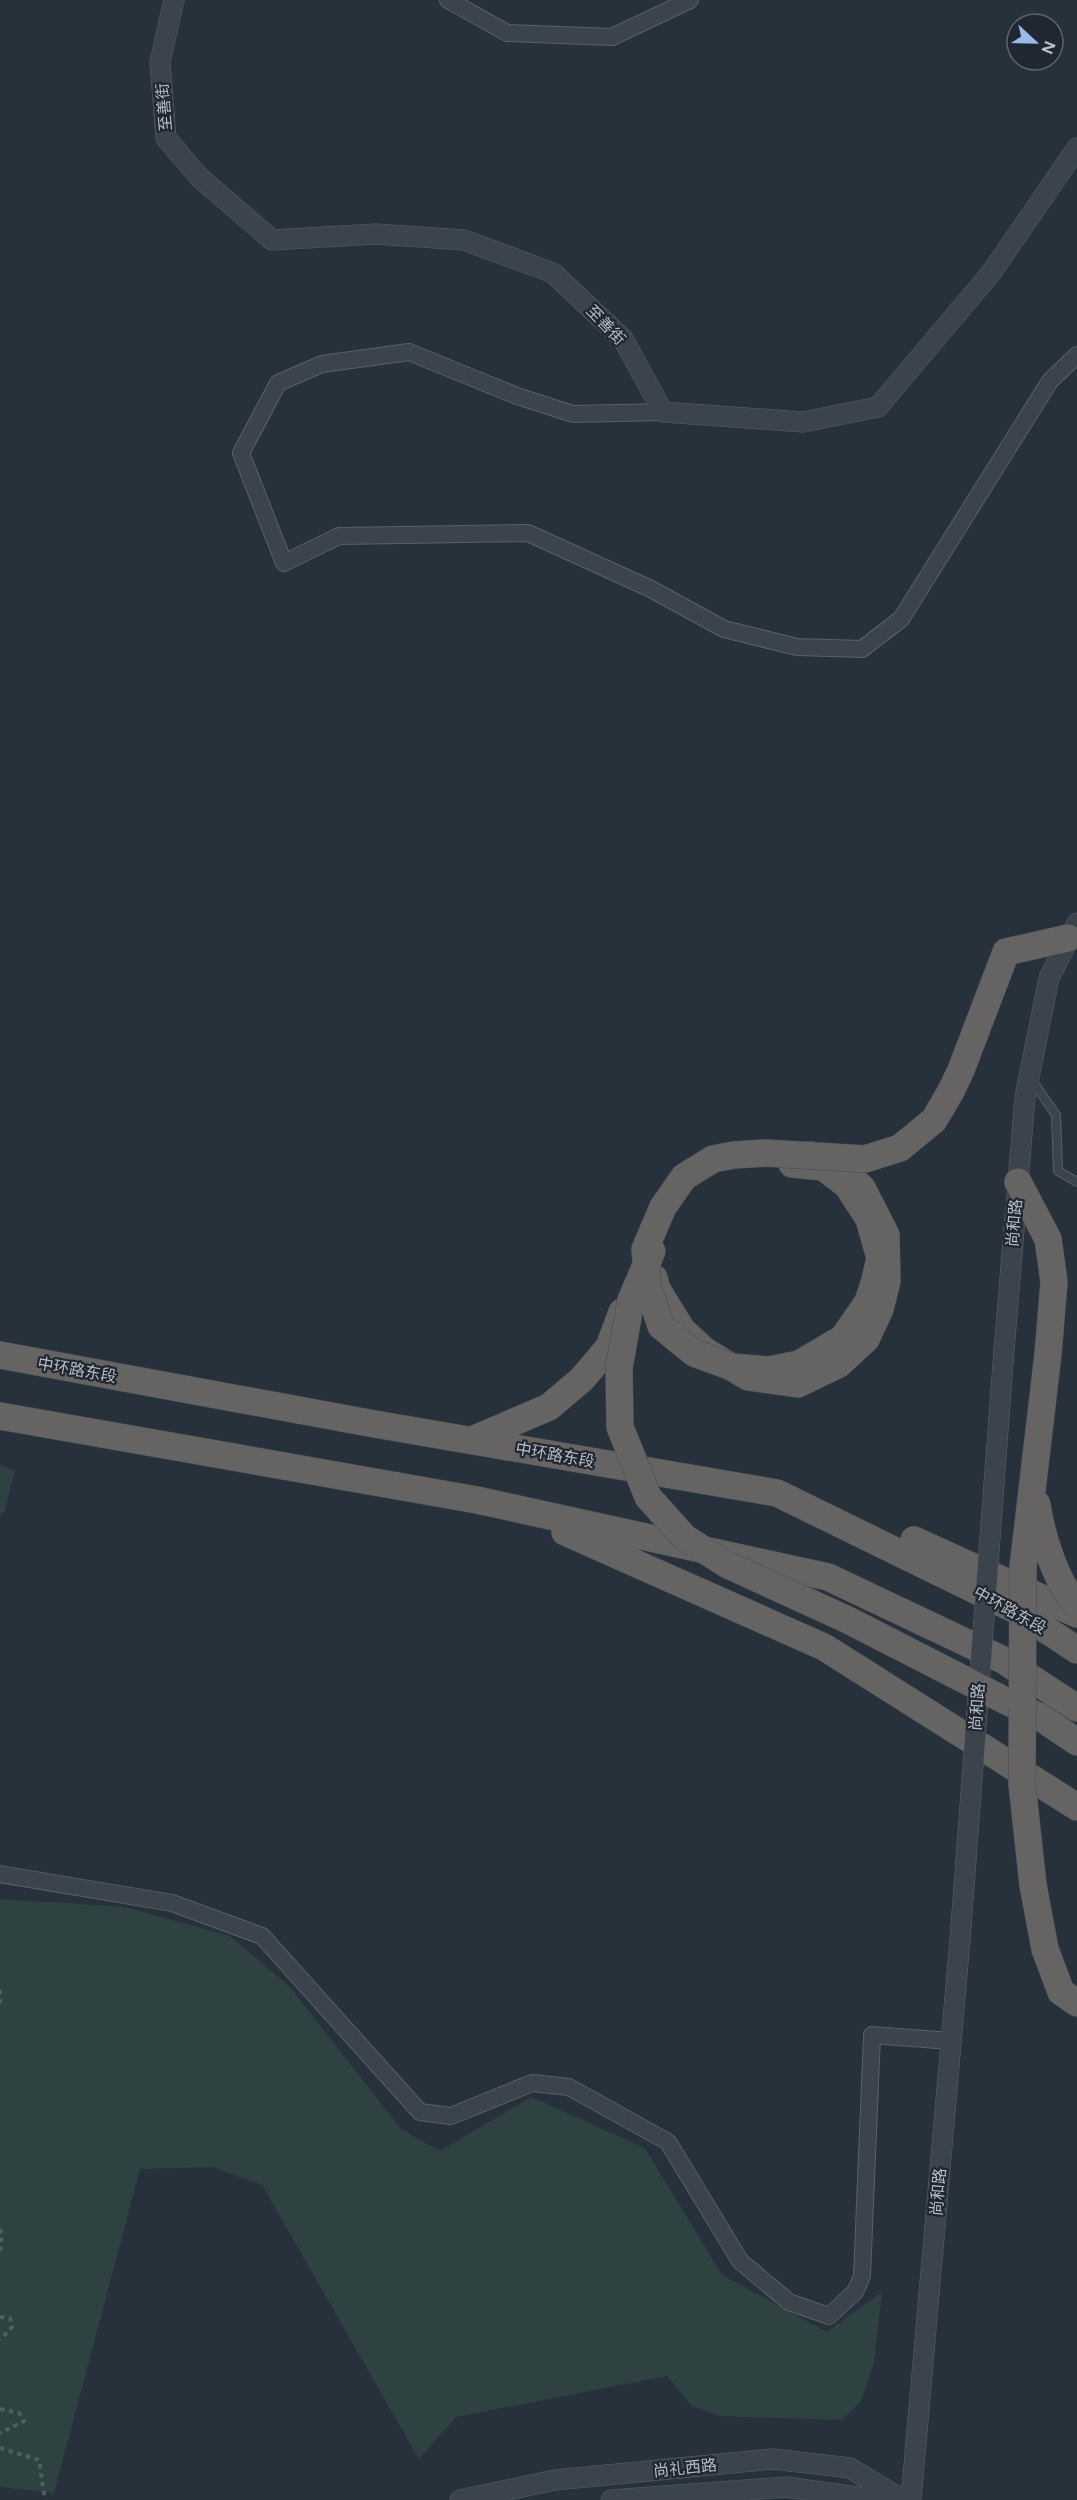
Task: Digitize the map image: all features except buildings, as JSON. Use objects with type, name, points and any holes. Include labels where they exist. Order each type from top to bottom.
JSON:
[{"type":"highway","points":[[1073,930],[1006,952],[951,1091],[934,1120],[900,1148],[865,1159],[766,1154],[713,1159],[684,1177],[663,1207],[645,1249],[648,1287],[661,1326],[694,1353],[732,1367],[769,1370],[799,1364],[843,1338],[868,1302],[880,1258],[869,1219],[847,1185],[823,1167],[747,1162],[726,1166],[699,1182],[672,1209],[652,1251],[631,1300],[619,1368],[620,1427],[648,1497],[685,1539],[728,1566],[848,1620],[1040,1717],[1077,1742]]},
{"type":"highway","points":[[472,1440],[549,1407],[582,1379],[609,1347],[625,1307],[636,1262],[655,1204],[680,1172],[721,1149],[752,1143],[790,1145],[840,1168],[862,1188],[886,1235],[887,1281],[880,1309],[866,1339],[839,1364],[798,1384],[748,1377],[705,1351],[682,1330],[657,1290],[651,1269],[652,1251]]},
{"type":"highway","points":[[1018,1182],[1048,1239],[1054,1282],[1048,1354],[1023,1567],[1022,1784],[1033,1885],[1045,1949],[1061,1992],[1077,2003]]},
{"type":"highway","name":"中环路东段","points":[[0,1355],[777,1493],[1016,1610],[1077,1650]]},
{"type":"highway","points":[[0,1416],[511,1508],[828,1577],[1003,1660],[1077,1708]]},
{"type":"highway","points":[[1034,1477],[1040,1524],[1070,1608]]},
{"type":"highway","points":[[777,1493],[894,1531],[1070,1608]]},
{"type":"highway","points":[[511,1508],[824,1647],[1077,1806]]},
{"type":"street","name":"至善街","points":[[174,0],[160,62],[166,138],[199,177],[272,240],[376,234],[464,240],[553,273],[623,339],[663,412]]},
{"type":"street","points":[[448,0],[507,33],[612,37],[690,0]]},
{"type":"street","points":[[1077,148],[991,273],[878,407],[803,422],[663,412],[573,414],[517,396],[409,352],[322,363],[278,383],[241,453],[284,563],[339,536],[528,533],[651,589],[724,629],[797,646],[862,650],[901,619],[1050,381],[1077,355]]},
{"type":"street","name":"尚和路","points":[[911,2500],[960,1940],[1025,1097],[1049,978],[1073,930]]},
{"type":"street","points":[[1070,1608],[1059,1593],[1077,1582]]},
{"type":"street","points":[[0,1874],[172,1903],[262,1936],[420,2112],[451,2116],[532,2083],[569,2087],[668,2142],[740,2261],[789,2301],[829,2316],[855,2292],[862,2276],[872,2035],[951,2041]]},
{"type":"street","name":"尚礼西路","points":[[460,2500],[555,2480],[773,2459],[850,2468],[903,2500]]},
{"type":"street","name":"尚礼西路","points":[[611,2500],[786,2487],[878,2500]]},
{"type":"lane","points":[[1029,1076],[1056,1115],[1058,1171],[1077,1182]]},
{"type":"path","points":[[0,1990],[0,2004]]},
{"type":"path","points":[[0,2229],[2,2234],[0,2255]]},
{"type":"path","points":[[0,2317],[9,2318],[12,2327],[0,2340]]},
{"type":"path","points":[[0,2409],[19,2413],[24,2421],[0,2433]]},
{"type":"path","points":[[0,2448],[39,2460],[45,2500]]},
{"type":"shaded area","points":[[0,1465],[15,1471],[4,1512],[0,1515]]},
{"type":"shaded area","points":[[0,1899],[125,1907],[230,1936],[290,1987],[401,2129],[440,2151],[531,2097],[645,2148],[722,2275],[827,2332],[882,2292],[874,2362],[861,2402],[841,2420],[720,2416],[692,2406],[667,2376],[456,2417],[419,2459],[262,2185],[212,2167],[140,2169],[54,2493],[0,2487]]}]
